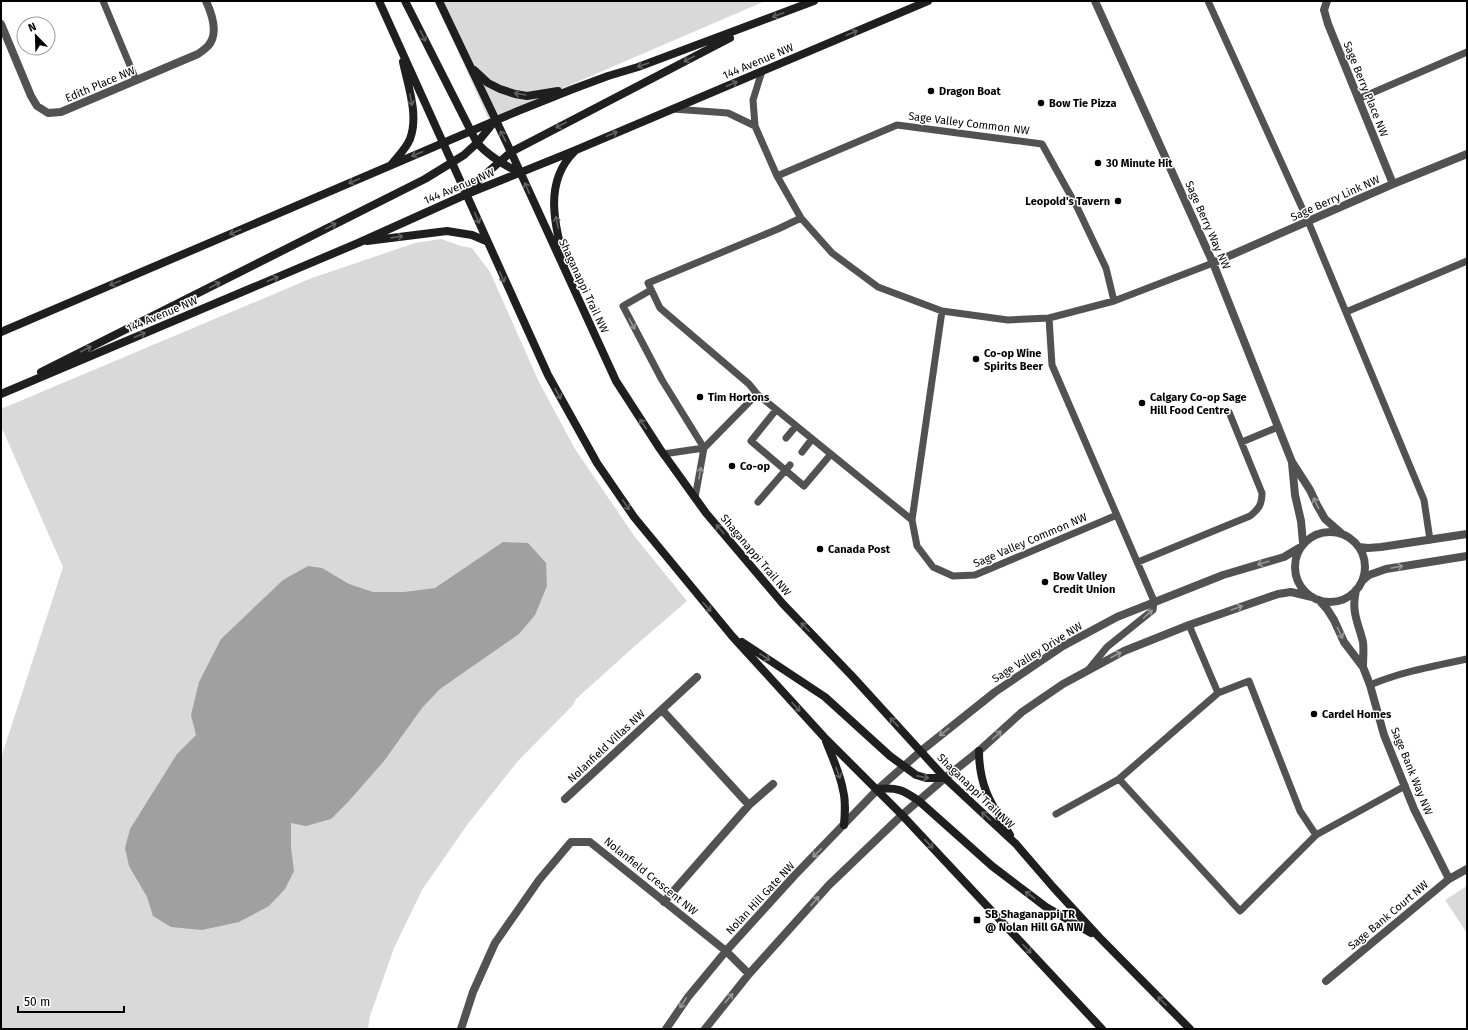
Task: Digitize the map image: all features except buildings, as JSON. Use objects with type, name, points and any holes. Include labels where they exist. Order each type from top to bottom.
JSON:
[{"type":"main road","points":[[378,1],[444,143],[486,241],[548,375],[597,463],[634,517],[732,636],[824,737],[878,789],[1102,1029]]},
{"type":"main road","points":[[406,1],[477,143],[498,162],[521,173]]},
{"type":"main road","name":"Shaganappi Trail NW","points":[[439,1],[521,173],[616,381],[663,454],[695,498],[783,604],[945,778],[1016,844],[1099,937],[1190,1029]]},
{"type":"main road","points":[[1,332],[495,120],[573,89],[638,67],[814,1]]},
{"type":"main road","name":"144 Avenue NW","points":[[1,393],[358,243],[467,194],[576,150],[928,1]]},
{"type":"main road","points":[[467,194],[481,178],[511,152],[761,22]]},
{"type":"main road","points":[[390,166],[405,148],[413,126],[413,110],[400,48]]},
{"type":"main road","points":[[470,66],[488,83],[515,94],[527,96],[573,89]]},
{"type":"main road","points":[[1,393],[424,179],[464,155],[477,143],[495,120]]},
{"type":"main road","points":[[572,287],[561,248],[554,191],[567,159],[576,150]]},
{"type":"main road","points":[[358,243],[447,231],[472,235],[486,241]]},
{"type":"main road","points":[[732,636],[825,697],[903,766],[916,775],[926,778],[945,778]]},
{"type":"main road","points":[[824,737],[840,776],[843,789],[845,803],[844,825]]},
{"type":"main road","points":[[979,750],[981,777],[984,786],[992,805],[1016,844]]},
{"type":"main road","points":[[878,789],[891,788],[906,792],[919,801],[992,866],[1046,907],[1099,937]]},
{"type":"street","name":"Edith Place NW","points":[[1,24],[31,96],[37,106],[48,113],[61,112],[198,54],[208,46],[213,36],[214,24],[212,12],[206,1]]},
{"type":"street","name":"Sage Berry Way NW","points":[[1095,1],[1213,263],[1292,462],[1310,490],[1316,505],[1325,518],[1341,533]]},
{"type":"street","name":"Sage Berry Place NW","points":[[1327,1],[1324,10],[1328,24],[1393,184]]},
{"type":"street","name":"Sage Berry Link NW","points":[[1213,263],[1393,184],[1467,154]]},
{"type":"street","name":"Sage Berry Way NW","points":[[1292,462],[1295,495],[1301,521],[1301,546]]},
{"type":"street","points":[[1316,599],[1303,590],[1297,580],[1294,570],[1295,559],[1301,546],[1311,537],[1320,533],[1330,531],[1341,533],[1351,538],[1359,547],[1364,558],[1365,570],[1362,582]]},
{"type":"street","points":[[1359,547],[1381,547],[1467,534]]},
{"type":"street","name":"Sage Valley Drive NW","points":[[878,789],[921,751],[995,692],[1063,646],[1117,617],[1154,601],[1223,575],[1284,557],[1301,546]]},
{"type":"street","points":[[705,1029],[750,974],[829,885],[902,815],[945,778],[1022,712],[1063,684],[1124,651],[1189,625],[1278,594],[1291,592],[1329,602],[1339,601],[1348,597],[1369,575],[1386,569],[1467,556]]},
{"type":"street","name":"Sage Bank Way NW","points":[[1356,590],[1353,602],[1356,620],[1363,644],[1363,667]]},
{"type":"street","name":"Sage Bank Way NW","points":[[1316,599],[1334,620],[1344,642],[1363,667],[1370,684],[1384,734],[1414,809],[1449,879]]},
{"type":"street","name":"Nolanfield Villas NW","points":[[565,799],[697,677]]},
{"type":"street","name":"Nolanfield Villas NW","points":[[662,710],[749,805]]},
{"type":"street","points":[[664,902],[749,805],[773,784]]},
{"type":"street","name":"Nolan Hill Gate NW","points":[[666,1029],[688,997],[726,951],[794,876],[878,789]]},
{"type":"street","name":"Nolanfield Crescent NW","points":[[461,1029],[473,992],[495,943],[539,880],[571,842],[590,842],[726,951],[750,974]]},
{"type":"street","name":"Sage Bank Court NW","points":[[1326,981],[1449,879],[1467,869]]},
{"type":"lane","points":[[103,1],[136,80]]},
{"type":"lane","points":[[1208,1],[1308,221],[1424,500],[1430,540]]},
{"type":"lane","points":[[1358,99],[1467,52]]},
{"type":"lane","points":[[762,71],[752,100],[754,126],[777,176],[801,218],[832,253],[878,287],[942,311],[1008,320],[1049,318],[1114,301],[1213,263]]},
{"type":"lane","points":[[671,109],[728,113],[754,126]]},
{"type":"lane","name":"Sage Valley Common NW","points":[[777,176],[897,125],[1042,144],[1077,207],[1106,268],[1114,301]]},
{"type":"lane","points":[[801,218],[648,283],[660,308],[749,384],[757,394],[776,410],[912,520]]},
{"type":"lane","points":[[1346,312],[1467,261]]},
{"type":"lane","points":[[651,290],[623,306],[662,380],[704,448]]},
{"type":"lane","name":"Sage Valley Common NW","points":[[942,311],[912,520],[917,546],[933,567],[953,576],[975,575],[1117,515]]},
{"type":"lane","points":[[1049,318],[1052,365],[1154,601],[1153,610],[1107,647],[1089,669]]},
{"type":"lane","points":[[695,498],[704,448],[757,394]]},
{"type":"lane","points":[[776,410],[752,441],[773,455],[788,468],[804,486],[832,454]]},
{"type":"lane","points":[[1138,562],[1250,516],[1258,509],[1262,502],[1262,493],[1229,412]]},
{"type":"lane","points":[[786,438],[796,426]]},
{"type":"lane","points":[[1242,442],[1278,427]]},
{"type":"lane","points":[[802,452],[812,439]]},
{"type":"lane","points":[[663,454],[704,448]]},
{"type":"lane","points":[[758,502],[788,468]]},
{"type":"lane","points":[[1189,625],[1218,693]]},
{"type":"lane","points":[[1370,684],[1383,679],[1467,658]]},
{"type":"lane","points":[[1056,814],[1119,779],[1218,693],[1249,682],[1300,811],[1316,835]]},
{"type":"lane","points":[[1119,779],[1240,911],[1316,835],[1405,786]]},
{"type":"shaded area","points":[[435,1],[765,1],[489,120]]},
{"type":"shaded area","points":[[441,239],[472,248],[490,272],[539,382],[575,449],[635,537],[687,601],[576,699],[573,705],[518,761],[467,825],[422,890],[394,948],[370,1016],[368,1029],[1,1029],[1,758],[63,567],[1,426],[1,409],[312,278],[415,243]]},
{"type":"shaded area","points":[[503,542],[528,543],[546,563],[547,586],[535,615],[519,634],[440,689],[422,708],[384,761],[331,819],[306,826],[291,823],[291,848],[294,871],[285,889],[269,906],[239,922],[202,930],[171,927],[153,916],[147,897],[129,866],[125,848],[130,829],[177,754],[196,735],[191,715],[199,682],[221,639],[283,580],[308,566],[322,568],[349,584],[373,592],[404,592],[435,588]]},
{"type":"shaded area","points":[[1467,886],[1467,933],[1445,900]]},
{"type":"place","name":"Dragon Boat","points":[[931,91]]},
{"type":"place","name":"Bow Tie Pizza","points":[[1041,103]]},
{"type":"place","name":"30 Minute Hit","points":[[1098,163]]},
{"type":"place","name":"Leopold's Tavern","points":[[1118,201]]},
{"type":"place","name":"Co-op Wine Spirits Beer","points":[[976,359]]},
{"type":"place","name":"Tim Hortons","points":[[700,397]]},
{"type":"place","name":"Calgary Co-op Sage Hill Food Centre","points":[[1142,403]]},
{"type":"place","name":"Co-op","points":[[732,466]]},
{"type":"place","name":"Canada Post","points":[[820,549]]},
{"type":"place","name":"Bow Valley Credit Union","points":[[1045,582]]},
{"type":"place","name":"Cardel Homes","points":[[1314,714]]},
{"type":"place","name":"SB Shaganappi TR @ Nolan Hill GA NW","points":[[977,920]]}]
